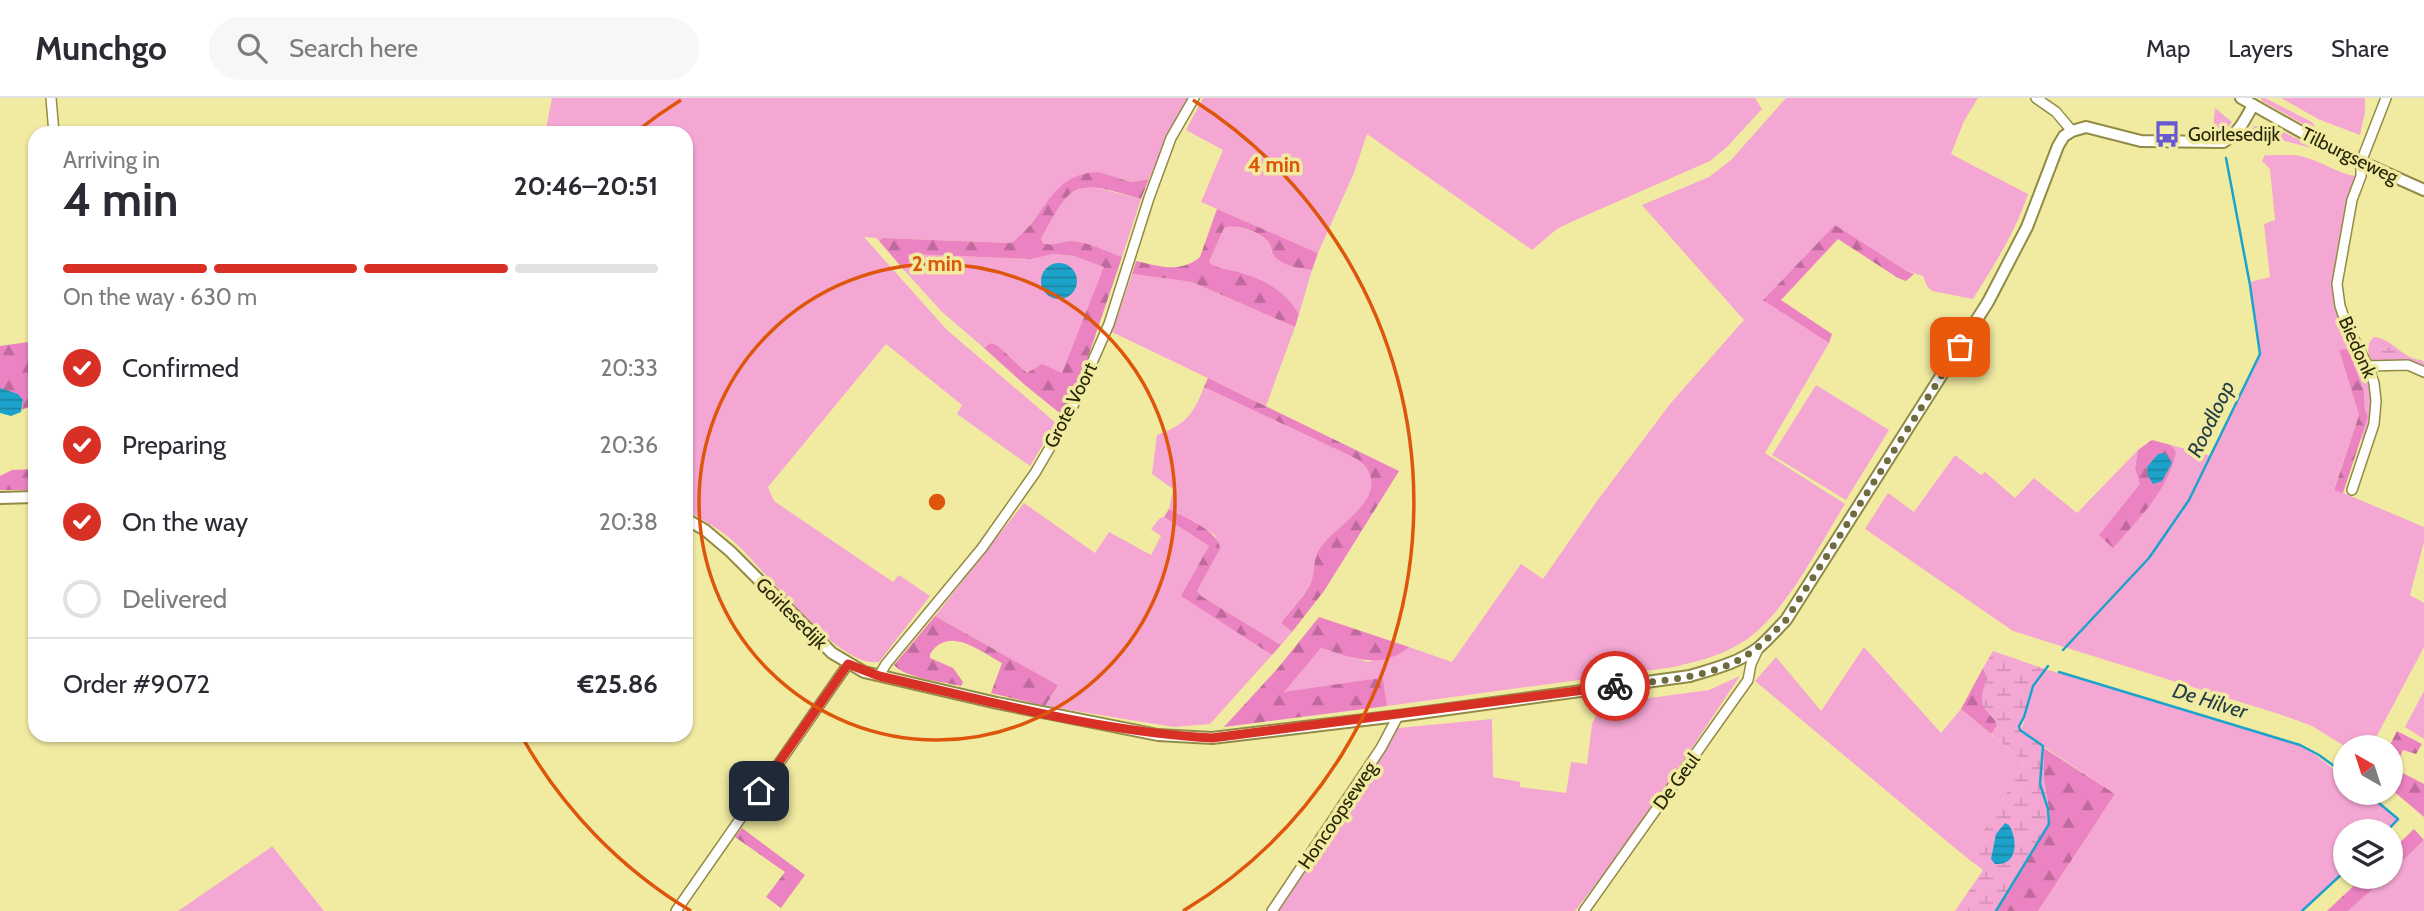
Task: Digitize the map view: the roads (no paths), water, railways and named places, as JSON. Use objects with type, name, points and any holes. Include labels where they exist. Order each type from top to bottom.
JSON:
[{"type":"street","points":[[51,98],[53,126]]},
{"type":"street","name":"Grote Voort","points":[[879,676],[990,538],[1035,472],[1069,415],[1108,324],[1171,138],[1194,98]]},
{"type":"street","points":[[2036,98],[2056,112],[2072,131],[2086,128],[2141,141],[2222,142],[2231,138],[2242,125],[2253,105]]},
{"type":"street","name":"Tilburgseweg","points":[[2241,98],[2328,146],[2424,190]]},
{"type":"street","name":"Biedonk","points":[[2352,490],[2374,424],[2375,392],[2368,366],[2347,326],[2337,295],[2337,284],[2352,200],[2361,176],[2361,162],[2386,98]]},
{"type":"street","name":"Goirlesedijk","points":[[693,523],[731,552],[815,637],[848,664],[879,676],[1158,735],[1212,738],[1398,716],[1690,676],[1723,666],[1758,647],[1786,620],[1988,302],[2026,227],[2058,145],[2064,136],[2072,131]]},
{"type":"street","points":[[2368,366],[2408,365],[2424,372]]},
{"type":"street","points":[[0,498],[28,497]]},
{"type":"street","name":"De Geul","points":[[1584,911],[1748,680],[1758,647]]},
{"type":"street","points":[[676,911],[848,664]]},
{"type":"street","name":"Honcoopseweg","points":[[1272,911],[1381,748],[1398,716]]},
{"type":"water","points":[[1059,263],[1072,268],[1077,281],[1072,294],[1059,299],[1046,294],[1041,281],[1046,268]]},
{"type":"water","points":[[0,388],[18,394],[23,400],[21,412],[11,416],[0,413]]},
{"type":"water","points":[[2165,453],[2172,463],[2162,481],[2153,484],[2147,467],[2158,454]]},
{"type":"water","points":[[2005,823],[2012,831],[2014,851],[2008,861],[1995,864],[1991,859],[1996,834]]},
{"type":"waterway","name":"Roodloop","points":[[2063,650],[2149,558],[2189,500],[2260,354],[2226,158]]},
{"type":"waterway","name":"Roodloop","points":[[1996,911],[2049,824],[2048,809],[2040,784],[2043,746],[2020,730],[2019,726],[2033,686],[2048,666]]},
{"type":"waterway","name":"De Hilver","points":[[2059,672],[2300,745],[2333,765]]},
{"type":"waterway","name":"De Hilver","points":[[2381,805],[2398,819]]},
{"type":"waterway","name":"De Hilver","points":[[2302,911],[2333,882]]},
{"type":"place","name":"Goirlesedijk","points":[[2167,134]]}]
